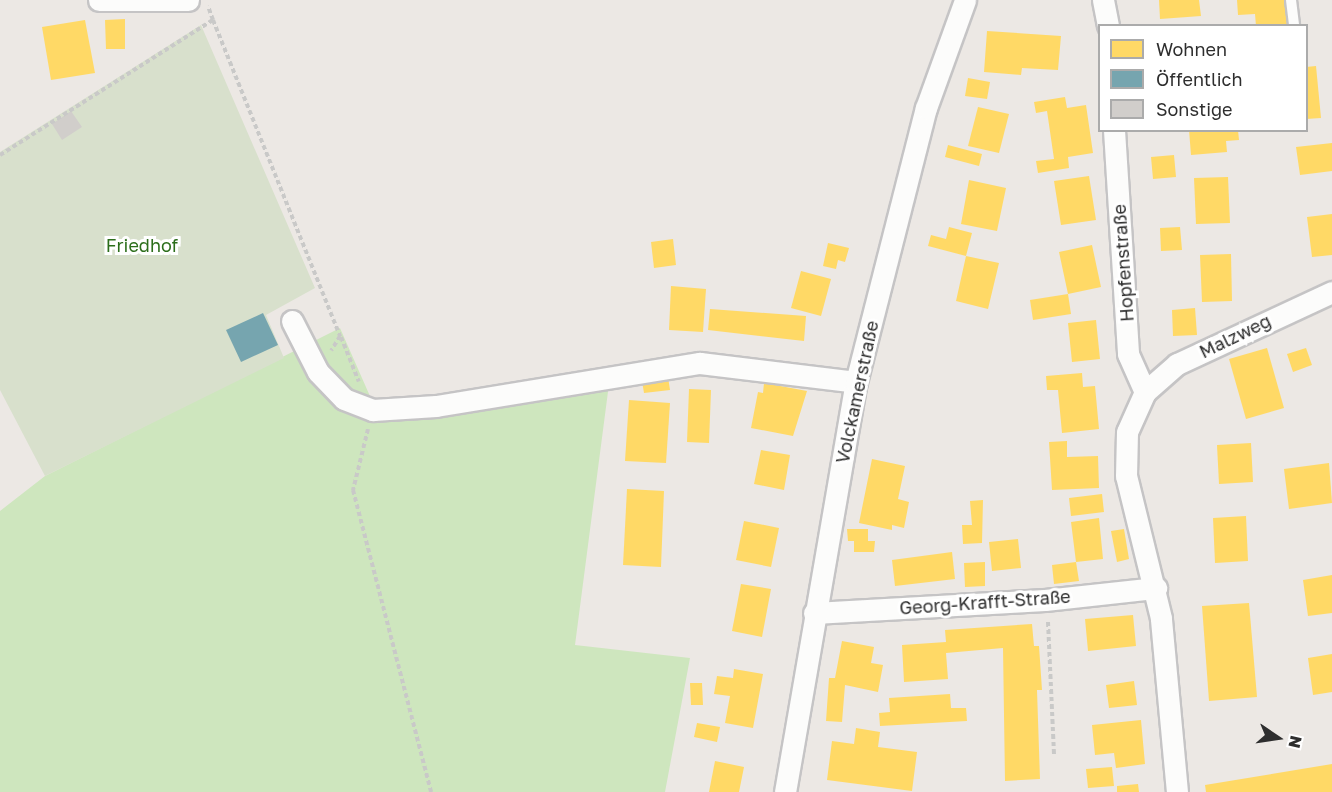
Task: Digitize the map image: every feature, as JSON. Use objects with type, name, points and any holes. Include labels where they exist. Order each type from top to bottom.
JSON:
[{"type":"street","points":[[99,0],[188,0]]},
{"type":"street","name":"Volckamerstraße","points":[[785,792],[796,748],[814,613],[856,382],[926,108],[965,0]]},
{"type":"street","points":[[1102,0],[1108,24]]},
{"type":"street","name":"Hopfenstraße","points":[[1114,132],[1128,354],[1145,392]]},
{"type":"street","name":"Malzweg","points":[[1145,392],[1177,364],[1332,292]]},
{"type":"street","points":[[292,321],[318,372],[344,399],[371,410],[436,406],[700,363],[856,382]]},
{"type":"street","points":[[1145,392],[1127,432],[1126,476],[1155,588],[1177,792]]},
{"type":"street","name":"Georg-Krafft-Straße","points":[[814,613],[1045,600],[1155,588]]},
{"type":"lane","points":[[1291,0],[1294,24]]},
{"type":"path","points":[[206,0],[371,410],[353,490],[431,792]]},
{"type":"path","points":[[0,155],[213,20]]},
{"type":"path","points":[[318,372],[340,336]]},
{"type":"path","points":[[1045,600],[1053,674],[1054,756]]},
{"type":"green space","name":"Friedhof","points":[[201,25],[315,288],[266,315],[284,358],[45,476],[0,390],[0,152]]},
{"type":"green space","points":[[340,328],[380,419],[609,384],[575,645],[690,658],[665,792],[0,792],[0,511],[45,476]]},
{"type":"building: Wohnen","points":[[1159,0],[1199,0],[1201,16],[1160,19]]},
{"type":"building: Wohnen","points":[[1237,0],[1286,0],[1287,24],[1256,24],[1255,14],[1238,15]]},
{"type":"building: Wohnen","points":[[125,19],[125,49],[106,49],[105,20]]},
{"type":"building: Wohnen","points":[[85,20],[95,73],[51,80],[42,27]]},
{"type":"building: Wohnen","points":[[987,31],[1061,36],[1058,70],[1022,68],[1021,75],[984,72]]},
{"type":"building: Wohnen","points":[[1316,66],[1321,118],[1308,119],[1308,67]]},
{"type":"building: Wohnen","points":[[968,78],[990,82],[987,99],[965,96]]},
{"type":"building: Wohnen","points":[[1065,97],[1067,108],[1086,105],[1093,153],[1068,157],[1069,168],[1038,173],[1036,161],[1054,159],[1047,111],[1036,113],[1034,102]]},
{"type":"building: Wohnen","points":[[978,107],[1009,114],[999,153],[968,146]]},
{"type":"building: Wohnen","points":[[1189,132],[1238,132],[1239,140],[1226,141],[1227,152],[1191,155]]},
{"type":"building: Wohnen","points":[[1332,143],[1332,171],[1300,175],[1296,147]]},
{"type":"building: Wohnen","points":[[948,145],[982,154],[979,166],[945,157]]},
{"type":"building: Wohnen","points":[[1174,155],[1176,177],[1153,179],[1151,157]]},
{"type":"building: Wohnen","points":[[1089,176],[1096,220],[1061,225],[1054,181]]},
{"type":"building: Wohnen","points":[[1228,177],[1230,223],[1196,224],[1194,178]]},
{"type":"building: Wohnen","points":[[969,180],[1006,188],[997,231],[961,224]]},
{"type":"building: Wohnen","points":[[1332,214],[1332,255],[1312,257],[1307,217]]},
{"type":"building: Wohnen","points":[[949,227],[972,233],[966,256],[928,246],[931,235],[946,239]]},
{"type":"building: Wohnen","points":[[1180,227],[1182,250],[1161,251],[1160,228]]},
{"type":"building: Wohnen","points":[[673,239],[676,265],[654,268],[651,242]]},
{"type":"building: Wohnen","points":[[828,243],[849,248],[845,262],[838,260],[836,269],[823,266]]},
{"type":"building: Wohnen","points":[[1092,245],[1101,287],[1068,294],[1059,252]]},
{"type":"building: Wohnen","points":[[1231,254],[1232,301],[1202,302],[1200,255]]},
{"type":"building: Wohnen","points":[[966,256],[999,263],[988,309],[956,301]]},
{"type":"building: Wohnen","points":[[801,271],[831,279],[821,316],[791,308]]},
{"type":"building: Wohnen","points":[[671,286],[706,289],[703,332],[669,330]]},
{"type":"building: Wohnen","points":[[1068,294],[1071,314],[1033,320],[1030,300]]},
{"type":"building: Wohnen","points":[[1195,308],[1197,335],[1173,336],[1172,310]]},
{"type":"building: Wohnen","points":[[710,309],[806,316],[804,341],[708,330]]},
{"type":"building: Wohnen","points":[[1096,320],[1100,359],[1072,362],[1068,323]]},
{"type":"building: Wohnen","points":[[1267,348],[1284,408],[1246,419],[1229,359]]},
{"type":"building: Wohnen","points":[[1306,348],[1312,365],[1293,372],[1287,354]]},
{"type":"building: Wohnen","points":[[1082,373],[1083,387],[1095,386],[1099,429],[1062,433],[1058,390],[1047,390],[1046,376]]},
{"type":"building: Wohnen","points":[[668,377],[670,390],[644,393],[642,381]]},
{"type":"building: Wohnen","points":[[764,383],[807,391],[793,436],[751,428],[758,392],[763,393]]},
{"type":"building: Wohnen","points":[[689,389],[711,390],[709,443],[687,442]]},
{"type":"building: Wohnen","points":[[629,400],[670,403],[666,463],[625,461]]},
{"type":"building: Wohnen","points":[[1067,441],[1067,457],[1098,456],[1099,488],[1052,490],[1049,442]]},
{"type":"building: Wohnen","points":[[1251,443],[1253,482],[1219,484],[1217,445]]},
{"type":"building: Wohnen","points":[[761,450],[790,455],[784,490],[754,484]]},
{"type":"building: Wohnen","points":[[872,459],[905,466],[898,499],[909,502],[904,528],[892,525],[892,530],[859,523]]},
{"type":"building: Wohnen","points":[[1329,463],[1332,503],[1289,509],[1284,469]]},
{"type":"building: Wohnen","points":[[627,489],[664,491],[661,567],[623,565]]},
{"type":"building: Wohnen","points":[[1102,494],[1104,512],[1071,516],[1069,498]]},
{"type":"building: Wohnen","points":[[983,500],[982,543],[963,544],[962,525],[972,525],[970,501]]},
{"type":"building: Wohnen","points":[[1246,516],[1248,561],[1215,563],[1213,518]]},
{"type":"building: Wohnen","points":[[1099,518],[1103,559],[1076,562],[1071,522]]},
{"type":"building: Wohnen","points":[[744,521],[779,528],[771,567],[736,560]]},
{"type":"building: Wohnen","points":[[847,529],[868,529],[868,541],[875,541],[874,552],[854,552],[854,541],[848,541]]},
{"type":"building: Wohnen","points":[[1124,529],[1129,559],[1117,562],[1111,531]]},
{"type":"building: Wohnen","points":[[1018,539],[1021,568],[992,571],[989,542]]},
{"type":"building: Wohnen","points":[[952,552],[955,579],[895,586],[892,560]]},
{"type":"building: Wohnen","points":[[985,562],[985,586],[965,587],[964,563]]},
{"type":"building: Wohnen","points":[[1076,562],[1079,581],[1054,584],[1052,565]]},
{"type":"building: Wohnen","points":[[1332,575],[1332,613],[1308,616],[1303,580]]},
{"type":"building: Wohnen","points":[[741,584],[771,589],[762,637],[732,631]]},
{"type":"building: Wohnen","points":[[1249,603],[1257,697],[1209,701],[1202,606]]},
{"type":"building: Wohnen","points":[[1133,615],[1136,646],[1088,651],[1085,619]]},
{"type":"building: Wohnen","points":[[1032,624],[1034,646],[1039,646],[1042,690],[1037,690],[1040,779],[1005,781],[1003,648],[946,653],[948,679],[904,682],[902,645],[946,642],[945,630]]},
{"type":"building: Wohnen","points":[[842,641],[874,647],[871,663],[883,665],[878,692],[845,685],[842,722],[826,721],[829,678],[835,678]]},
{"type":"building: Wohnen","points":[[1332,654],[1332,692],[1313,695],[1308,658]]},
{"type":"building: Wohnen","points":[[734,669],[763,674],[753,728],[725,723],[730,696],[714,694],[717,676],[733,678]]},
{"type":"building: Wohnen","points":[[1134,681],[1137,705],[1109,708],[1106,685]]},
{"type":"building: Wohnen","points":[[690,683],[702,683],[703,705],[691,705]]},
{"type":"building: Wohnen","points":[[950,694],[951,708],[966,708],[967,721],[880,726],[879,713],[890,712],[889,698]]},
{"type":"building: Wohnen","points":[[1141,720],[1145,764],[1116,768],[1114,753],[1095,755],[1092,725]]},
{"type":"building: Wohnen","points":[[697,723],[720,727],[717,742],[694,737]]},
{"type":"building: Wohnen","points":[[856,728],[880,732],[878,747],[917,752],[912,791],[827,780],[832,741],[854,744]]},
{"type":"building: Wohnen","points":[[715,761],[744,767],[739,792],[709,792]]},
{"type":"building: Wohnen","points":[[1332,764],[1332,792],[1206,792],[1205,785]]},
{"type":"building: Wohnen","points":[[1112,767],[1114,786],[1088,788],[1086,769]]},
{"type":"building: Wohnen","points":[[1138,784],[1139,792],[1117,792],[1117,786]]},
{"type":"building: Öffentlich","points":[[263,313],[278,345],[241,362],[226,330]]},
{"type":"building: Sonstige","points":[[71,111],[82,127],[62,140],[52,124]]}]
